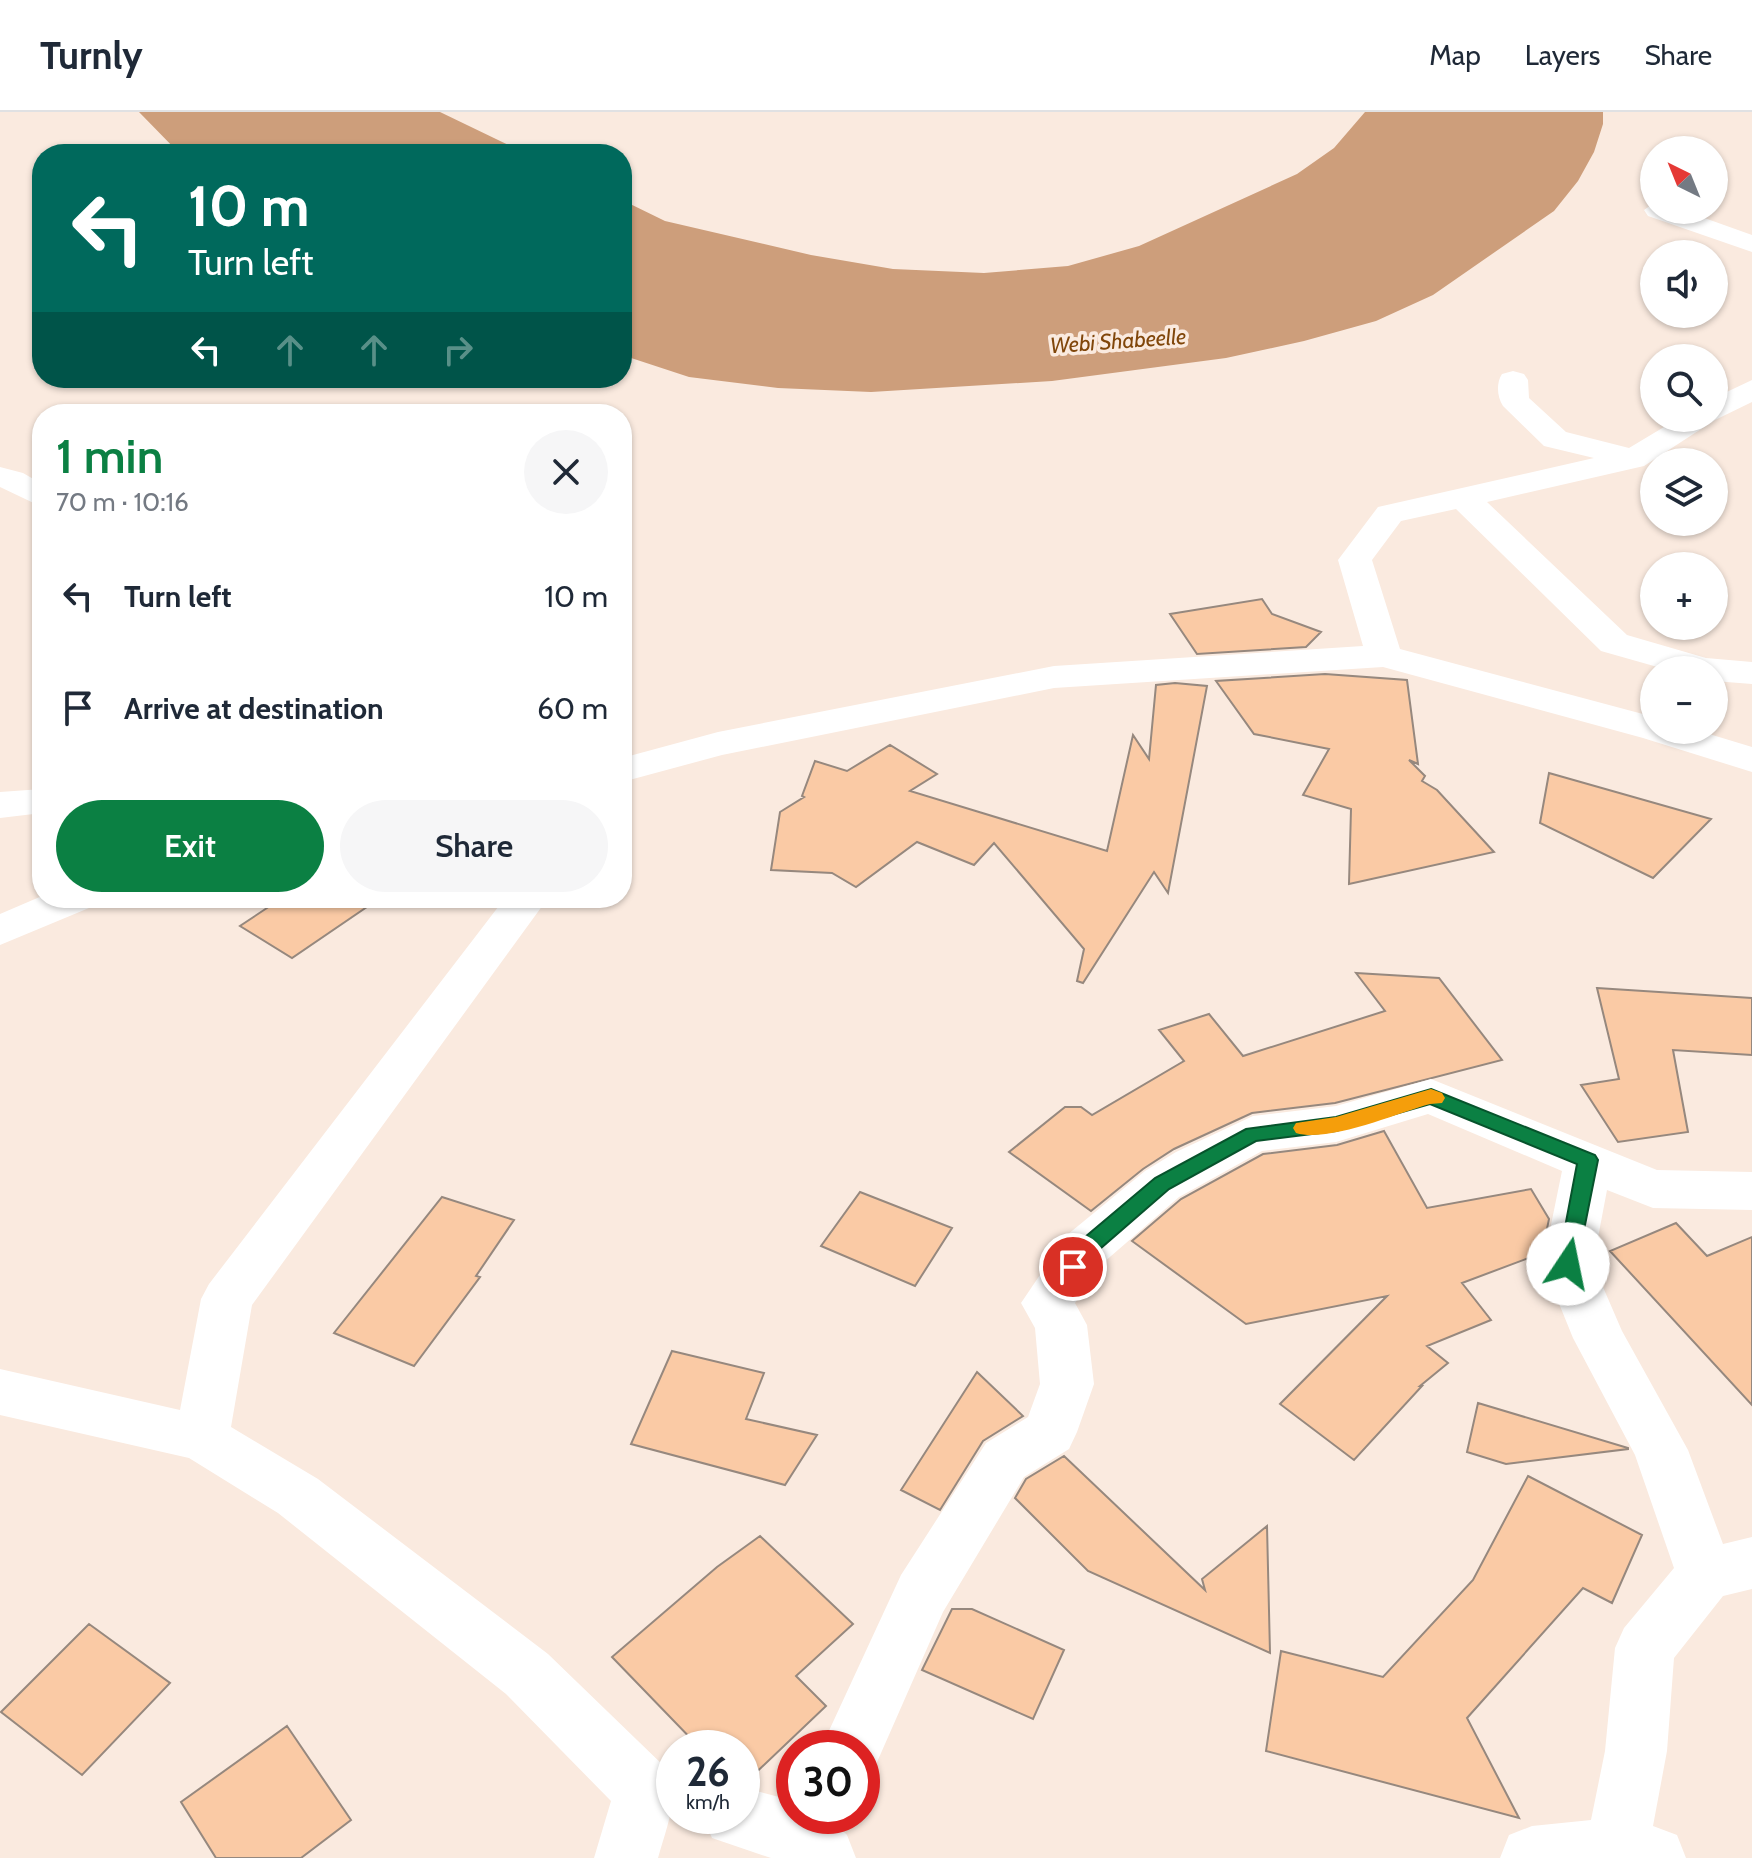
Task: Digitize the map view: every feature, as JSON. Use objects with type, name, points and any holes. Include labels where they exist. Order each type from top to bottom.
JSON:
[{"type":"street","points":[[1696,224],[1752,244]]},
{"type":"street","points":[[1513,380],[1514,400],[1555,439],[1633,459]]},
{"type":"street","points":[[1728,403],[1752,389]]},
{"type":"street","points":[[1384,656],[1355,560],[1390,514],[1633,459],[1678,432]]},
{"type":"street","points":[[0,477],[32,491]]},
{"type":"street","points":[[1465,499],[1614,643],[1704,669],[1752,673]]},
{"type":"street","points":[[632,767],[718,744],[1054,677],[1384,656],[1640,726]]},
{"type":"street","points":[[1701,744],[1752,760]]},
{"type":"street","points":[[0,805],[32,802]]},
{"type":"street","points":[[0,931],[52,908]]},
{"type":"street","points":[[202,1438],[227,1299],[520,908]]},
{"type":"street","points":[[860,1730],[922,1594],[1005,1460],[1050,1432],[1067,1384],[1061,1325],[1047,1303],[1085,1249],[1162,1184],[1253,1134],[1336,1124],[1431,1096],[1653,1189],[1752,1191]]},
{"type":"street","points":[[1532,1858],[1635,1853],[1636,1751],[1645,1648],[1729,1568],[1599,1338],[1568,1264],[1588,1160]]},
{"type":"street","points":[[0,1392],[202,1438],[298,1496],[527,1674],[656,1791]]},
{"type":"street","points":[[626,1858],[656,1802]]},
{"type":"street","points":[[760,1823],[813,1836]]},
{"type":"water","points":[[139,112],[440,112],[506,144],[170,144]]},
{"type":"water","name":"Webi Shabeelle","points":[[1365,112],[1603,112],[1603,124],[1594,152],[1578,181],[1554,211],[1433,295],[1376,321],[1304,341],[1226,358],[1052,381],[871,392],[778,388],[689,377],[632,358],[632,205],[665,221],[811,255],[893,269],[984,273],[1068,266],[1139,246],[1297,174],[1334,148]]},
{"type":"building","points":[[1262,599],[1272,614],[1321,632],[1306,647],[1197,654],[1170,614]]},
{"type":"building","points":[[1325,674],[1407,680],[1418,764],[1409,760],[1425,776],[1422,781],[1437,790],[1494,852],[1349,884],[1351,809],[1303,795],[1329,749],[1254,734],[1216,681]]},
{"type":"building","points":[[1156,685],[1207,686],[1168,893],[1154,872],[1083,983],[1077,981],[1084,949],[994,843],[974,865],[917,842],[856,887],[832,873],[771,870],[780,812],[804,797],[815,761],[847,771],[890,745],[937,774],[910,791],[1107,851],[1133,735],[1149,759]]},
{"type":"building","points":[[1549,773],[1711,819],[1653,878],[1540,823]]},
{"type":"building","points":[[267,908],[365,908],[292,958],[240,926]]},
{"type":"building","points":[[1356,973],[1439,978],[1502,1060],[1335,1103],[1252,1113],[1174,1149],[1143,1169],[1091,1211],[1009,1152],[1065,1107],[1081,1107],[1092,1115],[1184,1061],[1159,1030],[1209,1014],[1243,1056],[1385,1011]]},
{"type":"building","points":[[1597,988],[1752,998],[1752,1055],[1673,1050],[1688,1132],[1618,1142],[1581,1085],[1619,1079]]},
{"type":"building","points":[[1384,1131],[1427,1208],[1531,1189],[1549,1219],[1542,1253],[1462,1283],[1491,1320],[1427,1346],[1448,1363],[1420,1386],[1354,1460],[1280,1404],[1387,1296],[1246,1324],[1132,1241],[1181,1199],[1263,1154],[1337,1145]]},
{"type":"building","points":[[860,1192],[952,1228],[915,1286],[821,1246]]},
{"type":"building","points":[[442,1197],[514,1220],[476,1276],[480,1277],[414,1366],[334,1333]]},
{"type":"building","points":[[1676,1223],[1707,1256],[1752,1237],[1752,1405],[1610,1251]]},
{"type":"building","points":[[672,1351],[764,1373],[746,1419],[817,1435],[785,1485],[631,1444]]},
{"type":"building","points":[[977,1372],[1023,1416],[983,1441],[940,1510],[901,1490]]},
{"type":"building","points":[[1478,1403],[1628,1449],[1506,1464],[1467,1452]]},
{"type":"building","points":[[1064,1456],[1205,1590],[1202,1579],[1267,1526],[1270,1653],[1088,1571],[1015,1498],[1026,1479]]},
{"type":"building","points":[[1528,1476],[1642,1535],[1612,1603],[1583,1588],[1467,1718],[1519,1818],[1266,1751],[1281,1651],[1383,1677],[1473,1580]]},
{"type":"building","points":[[760,1536],[853,1624],[796,1676],[826,1706],[801,1730],[776,1730],[776,1754],[760,1769],[760,1730],[683,1730],[612,1657],[717,1567]]},
{"type":"building","points":[[952,1609],[972,1609],[1064,1650],[1033,1719],[922,1670]]},
{"type":"building","points":[[89,1624],[170,1683],[82,1775],[1,1712]]},
{"type":"building","points":[[287,1726],[351,1820],[301,1858],[216,1858],[181,1802]]},
{"type":"slow traffic","points":[[1303,1128],[1336,1124],[1431,1096],[1435,1098]]},
{"type":"route","points":[[1073,1267],[1085,1249],[1162,1184],[1253,1134],[1336,1124],[1431,1096],[1588,1160],[1568,1264]]}]
